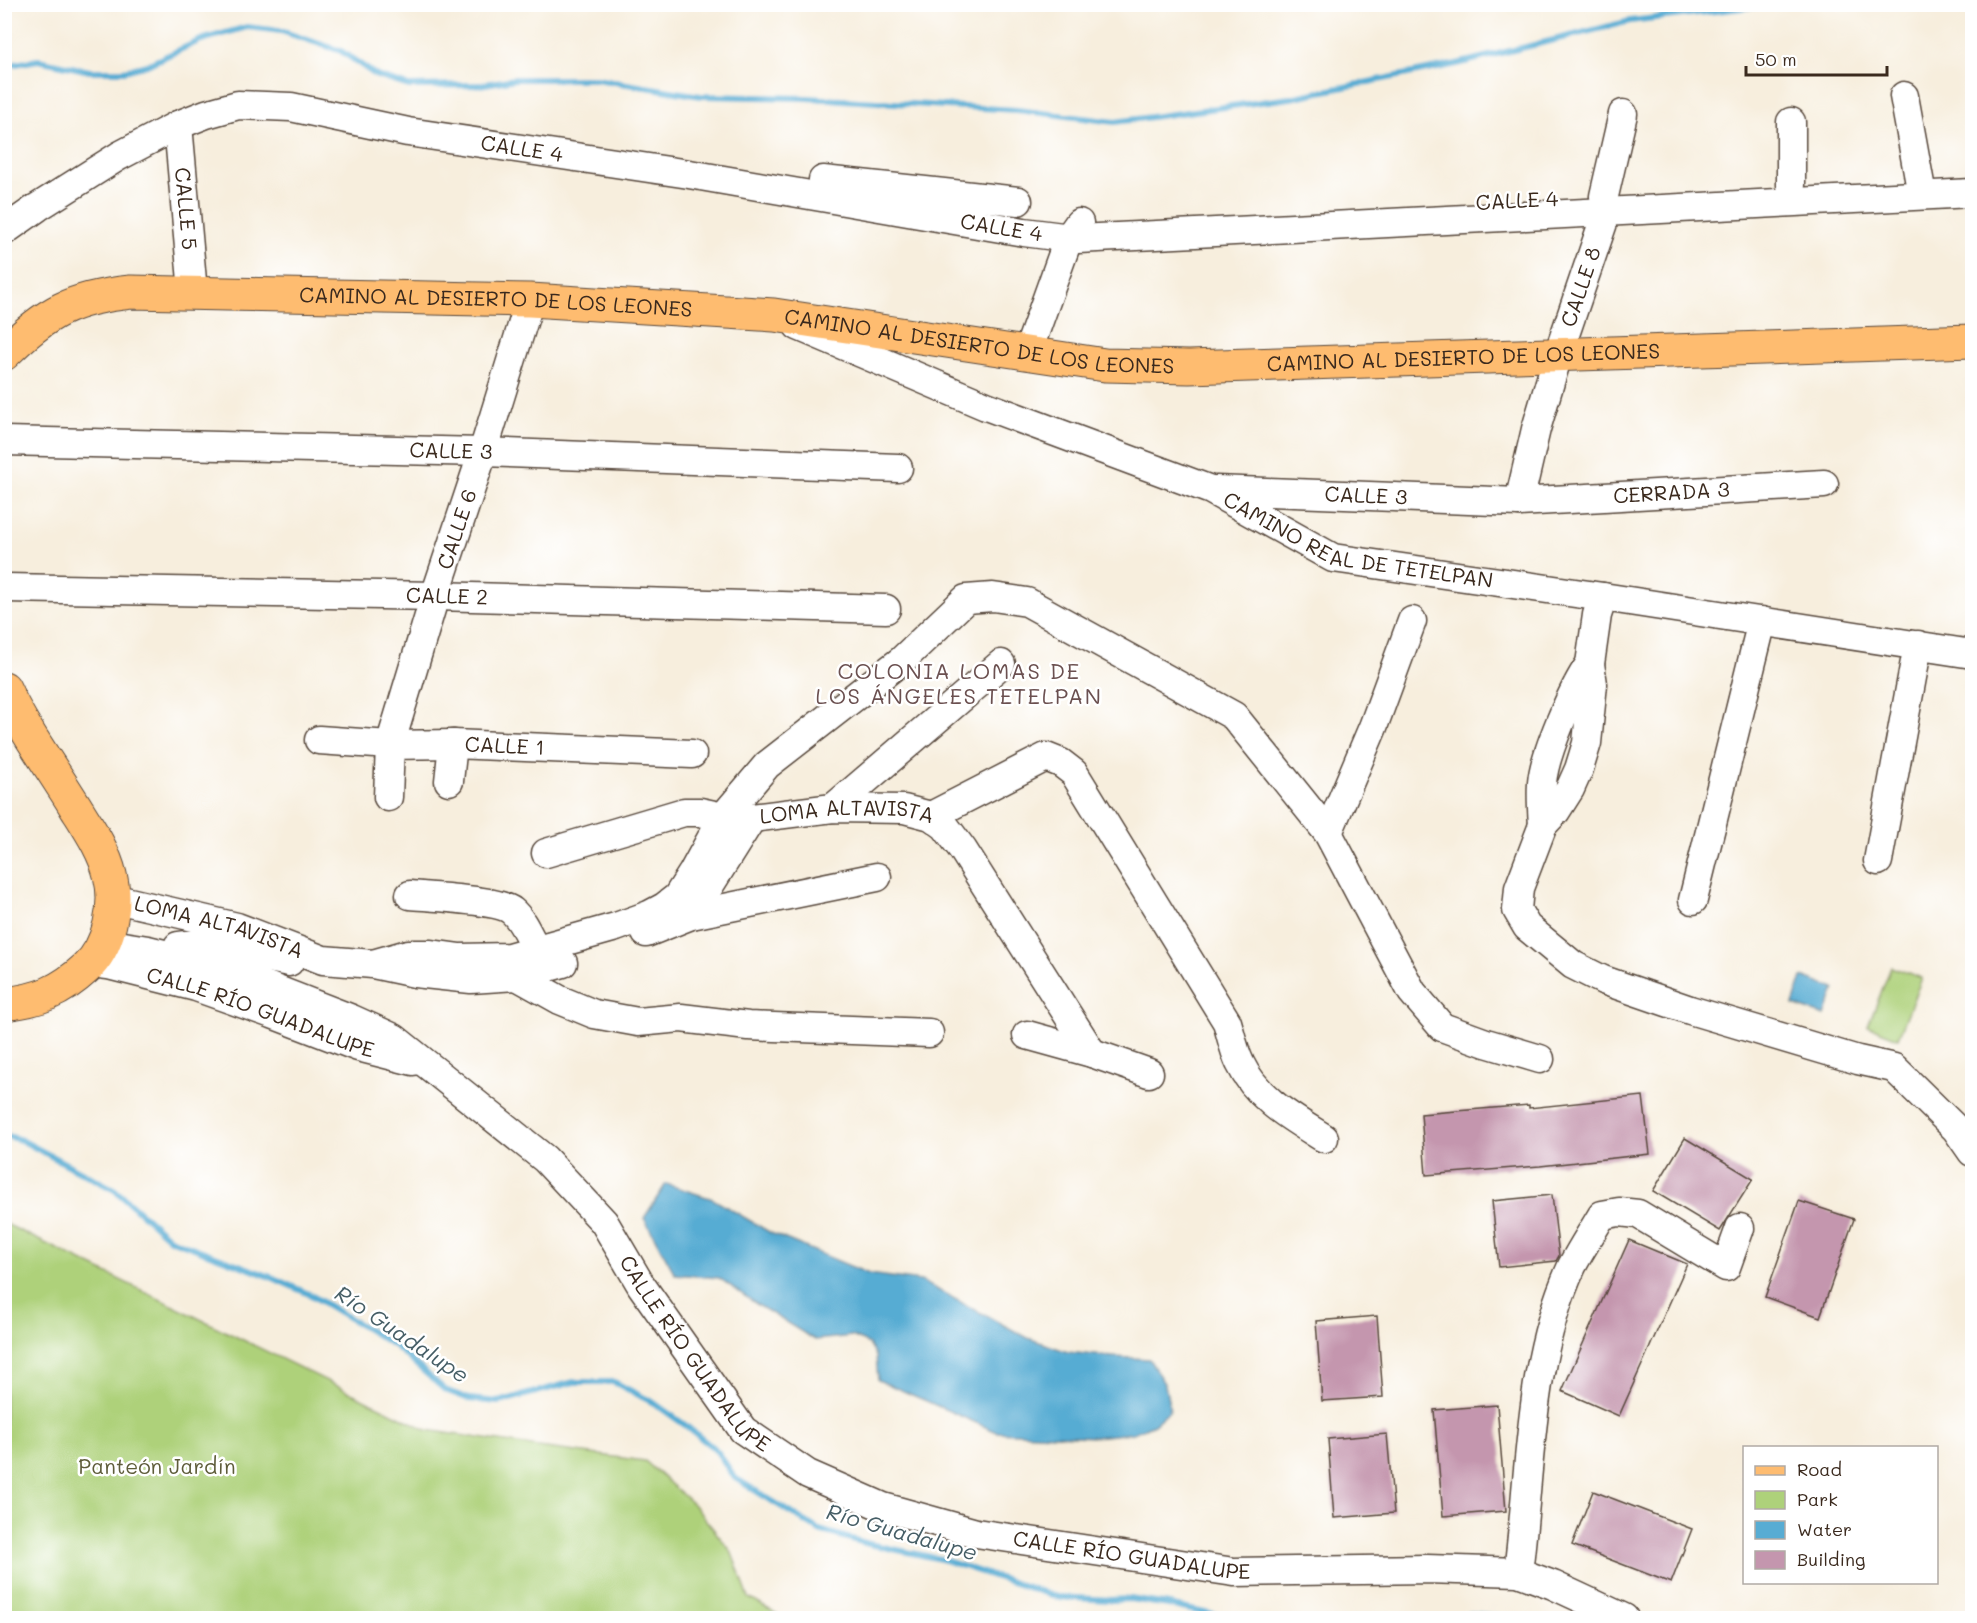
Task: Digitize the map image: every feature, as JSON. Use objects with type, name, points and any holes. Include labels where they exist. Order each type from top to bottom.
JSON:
[{"type":"main road","name":"CAMINO AL DESIERTO DE LOS LEONES","points":[[4,354],[29,329],[64,307],[102,295],[131,292],[530,300],[774,315],[1105,365],[1189,367],[1972,341]]},
{"type":"main road","points":[[4,688],[27,730],[85,821],[103,855],[110,876],[112,898],[110,922],[98,953],[73,980],[53,993],[29,1001],[4,1004]]},
{"type":"street","points":[[1904,96],[1920,184]]},
{"type":"street","name":"CALLE 4","points":[[4,231],[119,156],[178,125],[238,105],[291,108],[408,132],[689,174],[1024,232],[1078,239],[1606,204],[1972,193]]},
{"type":"street","name":"CALLE 8","points":[[1519,502],[1536,429],[1606,204],[1623,114]]},
{"type":"street","points":[[1791,122],[1791,184]]},
{"type":"street","name":"CALLE 5","points":[[178,125],[193,292]]},
{"type":"street","points":[[689,174],[704,168],[712,168],[1018,201]]},
{"type":"street","name":"CALLE 4","points":[[1606,204],[1791,184],[1875,185],[1972,182]]},
{"type":"street","points":[[1027,354],[1069,237]]},
{"type":"street","name":"CALLE 6","points":[[388,797],[390,745],[530,300]]},
{"type":"street","name":"CAMINO REAL DE TETELPAN","points":[[774,315],[986,406],[1211,490],[1333,558],[1972,654]]},
{"type":"street","name":"CALLE 3","points":[[4,441],[483,452],[898,468]]},
{"type":"street","name":"CERRADA 3","points":[[1519,502],[1824,484]]},
{"type":"street","name":"CALLE 3","points":[[1211,490],[1519,502]]},
{"type":"street","name":"CALLE 2","points":[[6,588],[435,596],[886,609]]},
{"type":"street","points":[[513,967],[537,951],[616,927],[664,907],[677,897],[723,817],[767,765],[902,660],[966,599],[993,597],[1027,602],[1234,716],[1328,833],[1412,992],[1442,1027],[1540,1059]]},
{"type":"street","points":[[1603,597],[1597,615],[1590,664],[1593,684],[1592,706],[1585,751],[1580,769],[1570,789],[1543,825],[1519,888],[1517,910],[1527,927],[1573,965],[1603,980],[1690,1010],[1858,1060],[1894,1068],[1956,1129],[1972,1152]]},
{"type":"street","points":[[1328,833],[1373,727],[1412,621]]},
{"type":"street","points":[[1692,900],[1762,621]]},
{"type":"street","points":[[1878,861],[1918,645]]},
{"type":"street","points":[[833,808],[1001,664]]},
{"type":"street","points":[[1543,825],[1542,781],[1553,741],[1580,677],[1590,664]]},
{"type":"street","name":"CALLE 1","points":[[319,740],[390,745],[453,744],[692,754]]},
{"type":"street","points":[[1553,741],[1585,751]]},
{"type":"street","points":[[449,781],[453,744]]},
{"type":"street","points":[[931,816],[1046,757],[1061,762],[1074,773],[1227,1022],[1240,1063],[1258,1091],[1282,1112],[1324,1138]]},
{"type":"street","points":[[546,853],[684,812],[753,819],[752,783]]},
{"type":"street","name":"LOMA ALTAVISTA","points":[[692,915],[753,819],[833,808],[904,809],[931,816],[945,826],[963,850],[1092,1053]]},
{"type":"street","points":[[513,967],[623,943],[692,915],[877,877]]},
{"type":"street","points":[[410,895],[490,903],[506,907],[514,913],[537,951]]},
{"type":"street","name":"LOMA ALTAVISTA","points":[[112,898],[237,927],[323,960]]},
{"type":"street","name":"LOMA ALTAVISTA","points":[[148,950],[192,944],[227,947],[264,958],[303,964],[323,960],[373,964],[408,954],[460,958],[513,967]]},
{"type":"street","name":"CALLE RÍO GUADALUPE","points":[[98,953],[148,950],[218,967],[352,1019],[394,1038],[545,1159],[604,1222],[641,1285],[743,1430],[808,1474],[883,1507],[976,1533],[1234,1572],[1427,1569],[1518,1572],[1553,1585],[1624,1618]]},
{"type":"street","name":"CALLE RÍO GUADALUPE","points":[[98,953],[108,965],[196,987],[358,1047],[428,1066]]},
{"type":"street","points":[[513,967],[560,1000],[594,1014],[638,1022],[681,1018],[748,1026],[929,1033]]},
{"type":"street","points":[[1064,1008],[1028,1035],[1092,1053],[1149,1073]]},
{"type":"street","points":[[1518,1572],[1542,1361],[1555,1311],[1572,1266],[1602,1215],[1619,1212],[1638,1214],[1726,1267],[1740,1228]]},
{"type":"green space","points":[[1891,967],[1922,978],[1898,1038],[1868,1026]]},
{"type":"green space","name":"Panteón Jardín","points":[[4,1223],[427,1430],[645,1461],[693,1504],[731,1551],[749,1598],[784,1618],[5,1618]]},
{"type":"water","points":[[1802,977],[1835,989],[1825,1016],[1793,1005]]},
{"type":"water","points":[[666,1184],[713,1199],[771,1233],[869,1274],[921,1281],[1028,1338],[1068,1352],[1149,1359],[1165,1385],[1170,1410],[1154,1424],[1133,1433],[1094,1437],[997,1432],[878,1380],[876,1356],[869,1344],[852,1336],[815,1340],[719,1278],[675,1274],[644,1218]]},
{"type":"building","points":[[1643,1096],[1650,1154],[1426,1175],[1421,1114],[1529,1105],[1529,1108]]},
{"type":"building","points":[[1685,1138],[1753,1179],[1720,1231],[1653,1191]]},
{"type":"building","points":[[1552,1195],[1559,1256],[1556,1261],[1499,1267],[1492,1201]]},
{"type":"building","points":[[1799,1201],[1854,1219],[1820,1317],[1765,1297]]},
{"type":"building","points":[[1629,1240],[1687,1264],[1619,1416],[1562,1391]]},
{"type":"building","points":[[1377,1316],[1383,1397],[1322,1401],[1316,1321]]},
{"type":"building","points":[[1497,1405],[1506,1511],[1443,1516],[1434,1410]]},
{"type":"building","points":[[1387,1434],[1394,1513],[1334,1518],[1328,1439]]},
{"type":"building","points":[[1593,1491],[1692,1529],[1671,1583],[1572,1545]]},
{"type":"waterway","points":[[4,66],[38,60],[90,71],[124,71],[147,65],[201,40],[247,27],[281,31],[341,51],[377,76],[409,86],[479,85],[515,79],[596,79],[701,96],[807,98],[1017,110],[1115,122],[1290,98],[1457,64],[1630,21],[1775,4]]},
{"type":"waterway","name":"Río Guadalupe","points":[[4,1135],[21,1140],[115,1190],[170,1239],[271,1277],[311,1295],[395,1346],[445,1390],[469,1399],[498,1402],[574,1382],[614,1382],[654,1403],[685,1425],[717,1451],[735,1478],[819,1530],[869,1544],[941,1559],[1057,1597],[1130,1599],[1227,1618]]},
{"type":"waterway","name":"Río Guadalupe","points":[[1450,1618],[1471,1614],[1511,1618]]},
{"type":"district","name":"COLONIA LOMAS DE LOS ÁNGELES TETELPAN","points":[[959,684]]}]
